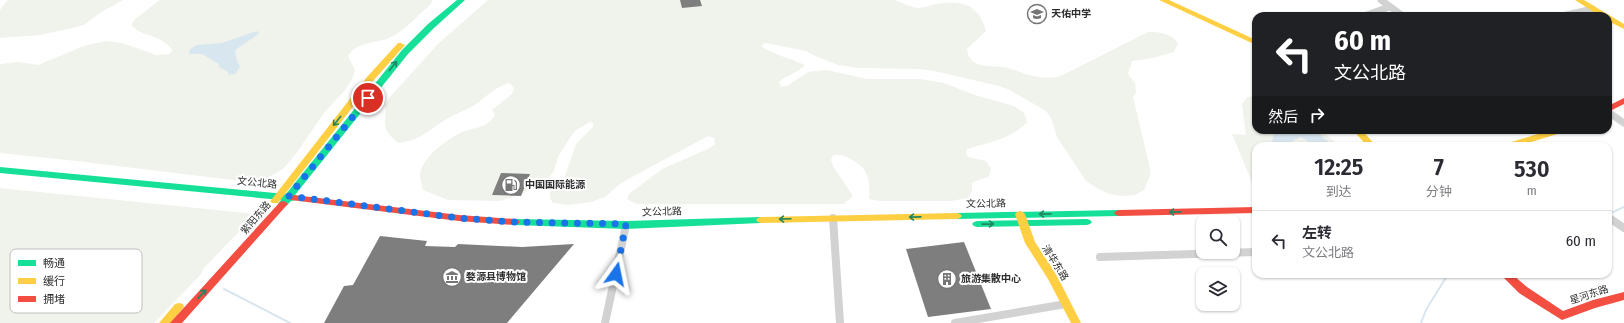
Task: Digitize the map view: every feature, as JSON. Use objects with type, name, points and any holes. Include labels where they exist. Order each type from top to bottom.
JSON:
[{"type":"main road","name":"紫阳东路","points":[[164,323],[278,202],[370,79],[408,37],[449,0]]},
{"type":"main road","name":"紫阳东路","points":[[175,323],[267,223],[278,202],[289,196],[405,52],[431,26],[461,0]]},
{"type":"main road","points":[[1163,0],[1252,41]]},
{"type":"main road","points":[[1578,0],[1598,12]]},
{"type":"main road","points":[[1612,20],[1624,27]]},
{"type":"main road","points":[[1612,106],[1624,101]]},
{"type":"main road","points":[[1361,134],[1368,142]]},
{"type":"main road","points":[[1523,142],[1549,134]]},
{"type":"main road","points":[[1530,142],[1533,139]]},
{"type":"main road","name":"文公北路","points":[[0,170],[134,181],[422,221],[501,228],[626,227],[833,222],[1020,214],[1252,210]]},
{"type":"main road","name":"文公北路","points":[[0,176],[278,202]]},
{"type":"main road","name":"文公北路","points":[[289,196],[459,218],[626,227]]},
{"type":"main road","name":"清华东路","points":[[1020,214],[1030,243],[1052,277],[1076,323]]},
{"type":"main road","name":"文公北路","points":[[833,222],[1023,223],[1252,219]]},
{"type":"main road","points":[[1510,278],[1562,320]]},
{"type":"main road","name":"星河东路","points":[[1562,320],[1593,304],[1624,296]]},
{"type":"street","points":[[1381,0],[1397,12]]},
{"type":"street","points":[[1376,12],[1390,7]]},
{"type":"street","points":[[1580,12],[1593,9]]},
{"type":"street","points":[[1612,115],[1624,123]]},
{"type":"street","points":[[1612,219],[1624,228]]},
{"type":"street","points":[[833,222],[840,323]]},
{"type":"street","points":[[605,323],[626,227]]},
{"type":"street","points":[[1100,257],[1252,252]]},
{"type":"street","points":[[954,323],[1066,304]]},
{"type":"shaded area","points":[[8,0],[123,0],[100,13],[84,25],[41,35],[0,38],[0,10]]},
{"type":"shaded area","points":[[160,0],[432,0],[431,4],[399,33],[387,39],[360,46],[351,52],[348,56],[355,70],[352,80],[324,113],[295,155],[283,169],[265,179],[241,181],[0,153],[0,64],[19,62],[38,65],[84,46],[106,41],[122,43],[156,55],[170,54],[172,50],[162,41],[141,32],[131,25],[135,19]]},
{"type":"shaded area","points":[[488,0],[895,0],[918,8],[936,4],[954,3],[968,6],[974,10],[983,22],[986,31],[967,49],[972,61],[977,64],[1008,68],[1044,78],[1058,77],[1065,74],[1148,32],[1157,32],[1169,35],[1178,43],[1174,52],[1153,58],[1132,61],[1128,74],[1135,83],[1136,93],[1133,97],[1150,168],[1150,176],[1144,190],[1135,195],[1123,196],[1109,194],[1086,181],[1057,137],[1051,118],[1046,111],[1010,90],[999,86],[934,71],[919,69],[859,68],[838,65],[806,51],[766,43],[762,45],[763,48],[805,65],[779,82],[781,87],[787,86],[808,72],[827,70],[867,79],[920,79],[944,83],[975,95],[1014,106],[1024,113],[1027,122],[1014,133],[967,149],[966,154],[968,157],[986,161],[991,169],[989,177],[972,183],[972,190],[968,198],[951,201],[879,201],[869,199],[869,180],[865,171],[851,159],[838,155],[833,155],[831,160],[833,166],[853,196],[844,204],[637,204],[627,199],[629,194],[662,169],[710,148],[715,144],[714,138],[708,136],[621,183],[605,197],[591,202],[568,205],[553,203],[550,198],[550,192],[565,176],[576,144],[593,127],[593,123],[590,122],[576,130],[571,136],[558,157],[554,171],[549,177],[522,194],[500,201],[448,200],[423,190],[420,175],[421,169],[425,162],[435,150],[454,136],[484,125],[492,120],[495,115],[492,110],[512,94],[514,88],[509,83],[503,85],[473,106],[448,118],[418,138],[406,142],[398,143],[387,131],[385,124],[386,109],[384,106],[390,97],[438,44]]},
{"type":"shaded area","points":[[257,31],[259,33],[257,35],[235,50],[236,58],[240,67],[235,74],[229,75],[228,72],[219,67],[219,64],[202,54],[189,54],[190,49],[197,45],[222,43]]},
{"type":"shaded area","points":[[1252,96],[1252,134],[1325,134],[1335,142],[1252,142],[1252,182],[1232,134],[1246,135],[1242,104],[1247,97]]},
{"type":"shaded area","points":[[1274,134],[1319,134],[1329,142],[1309,142],[1301,137],[1291,142],[1272,141]]},
{"type":"shaded area","points":[[0,188],[256,214],[154,323],[0,323]]},
{"type":"building","points":[[680,0],[700,0],[702,6],[682,8]]},
{"type":"building","name":"中国国际能源","points":[[501,173],[530,174],[521,196],[492,195]]},
{"type":"building","name":"婺源县博物馆","points":[[380,236],[427,241],[425,246],[455,247],[458,244],[522,247],[574,244],[507,323],[324,323],[344,286],[353,285]]},
{"type":"building","name":"旅游集散中心","points":[[964,242],[991,309],[928,317],[906,249]]},
{"type":"waterway","points":[[1612,213],[1624,207]]},
{"type":"waterway","points":[[1421,323],[1426,310],[1446,278]]},
{"type":"waterway","points":[[224,289],[290,323]]},
{"type":"traffic: fast","points":[[283,204],[405,52],[431,26],[461,0]]},
{"type":"traffic: fast","points":[[0,170],[294,198]]},
{"type":"traffic: fast","points":[[957,216],[1119,213]]},
{"type":"traffic: fast","points":[[515,222],[626,225],[761,220]]},
{"type":"traffic: fast","points":[[977,224],[1087,222]]},
{"type":"traffic: slow","points":[[1163,0],[1252,41]]},
{"type":"traffic: slow","points":[[1579,0],[1598,12]]},
{"type":"traffic: slow","points":[[1612,20],[1624,27]]},
{"type":"traffic: slow","points":[[275,201],[370,79],[401,45]]},
{"type":"traffic: slow","points":[[1361,134],[1368,142]]},
{"type":"traffic: slow","points":[[1521,142],[1548,134]]},
{"type":"traffic: slow","points":[[1020,214],[1030,243],[1052,277],[1076,323]]},
{"type":"traffic: slow","points":[[761,220],[957,216]]},
{"type":"traffic: slow","points":[[164,323],[179,307]]},
{"type":"traffic: jam","points":[[1612,107],[1624,101]]},
{"type":"traffic: jam","points":[[294,198],[459,218],[515,222]]},
{"type":"traffic: jam","points":[[175,323],[283,204]]},
{"type":"traffic: jam","points":[[1119,213],[1252,210]]},
{"type":"traffic: jam","points":[[1510,278],[1523,290],[1562,316],[1593,304],[1624,296]]},
{"type":"place","name":"天佑中学","points":[[1037,14]]},
{"type":"place","name":"中国国际能源","points":[[511,185]]},
{"type":"place","name":"婺源县博物馆","points":[[452,277]]},
{"type":"place","name":"旅游集散中心","points":[[947,279]]},
{"type":"route","points":[[368,98],[289,196],[459,218],[513,222],[626,224],[616,274]]}]
